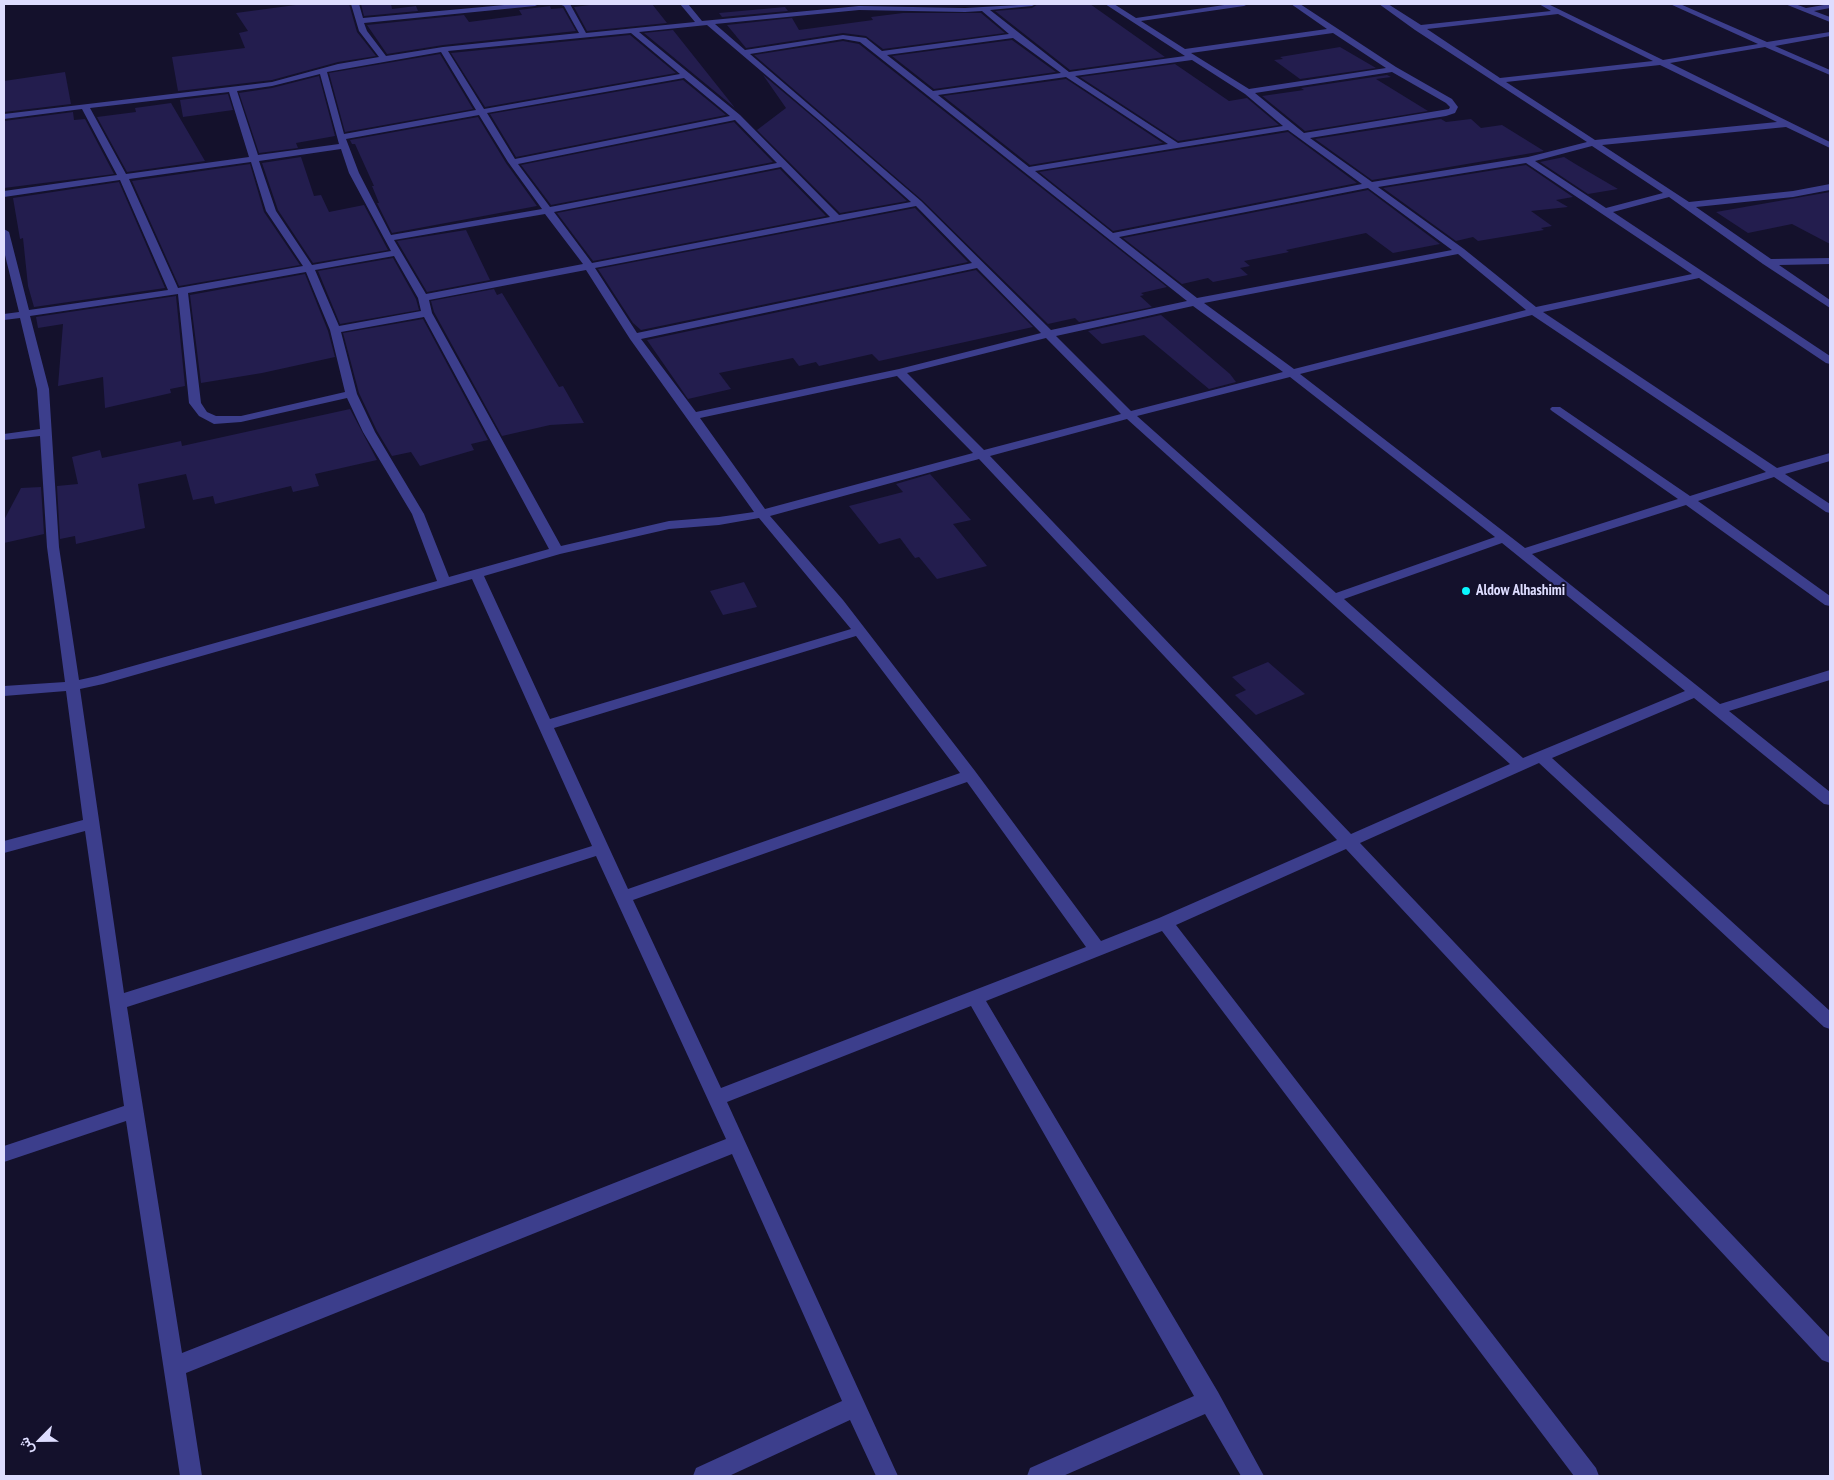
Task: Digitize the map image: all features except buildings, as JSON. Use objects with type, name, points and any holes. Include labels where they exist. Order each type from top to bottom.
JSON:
[{"type":"street","points":[[356,4],[363,31],[384,58]]},
{"type":"street","points":[[360,21],[535,4]]},
{"type":"street","points":[[563,4],[567,5],[584,36]]},
{"type":"street","points":[[684,4],[705,24],[745,52],[918,203],[977,265],[1129,415],[1521,765]]},
{"type":"street","points":[[797,4],[806,14]]},
{"type":"street","points":[[4,116],[232,89],[285,81],[338,66],[443,50],[859,8],[906,6],[983,8],[1032,4]]},
{"type":"street","points":[[1108,4],[1248,92],[1290,127],[1460,251],[1534,311],[1830,509]]},
{"type":"street","points":[[1134,20],[1244,4]]},
{"type":"street","points":[[1295,4],[1393,69],[1449,101],[1454,107],[1446,114],[1304,136]]},
{"type":"street","points":[[1383,4],[1594,142],[1830,305]]},
{"type":"street","points":[[1543,4],[1830,145]]},
{"type":"street","points":[[1674,4],[1830,73]]},
{"type":"street","points":[[1789,4],[1830,20]]},
{"type":"street","points":[[1805,10],[1830,6]]},
{"type":"street","points":[[983,8],[1014,35],[1068,74],[1175,145]]},
{"type":"street","points":[[1418,28],[1560,12]]},
{"type":"street","points":[[930,94],[1068,74],[1336,30]]},
{"type":"street","points":[[634,32],[737,117],[836,218]]},
{"type":"street","points":[[1500,80],[1664,62],[1830,34]]},
{"type":"street","points":[[880,54],[1014,35]]},
{"type":"street","points":[[745,52],[849,37],[863,40],[1195,302],[1293,374],[1504,538],[1830,800]]},
{"type":"street","points":[[443,50],[512,162],[589,266],[634,337],[693,416],[762,514],[822,583],[970,775],[1097,949]]},
{"type":"street","points":[[1248,92],[1393,69]]},
{"type":"street","points":[[323,71],[342,142],[354,173],[388,238],[423,298],[427,313],[557,551]]},
{"type":"street","points":[[4,194],[255,158],[342,142],[480,111],[686,75]]},
{"type":"street","points":[[232,89],[271,211],[309,268],[335,330],[351,394],[369,432],[418,514],[446,583]]},
{"type":"street","points":[[85,107],[123,177],[178,291],[195,403],[203,414],[214,420],[241,419],[351,394]]},
{"type":"street","points":[[512,162],[737,117]]},
{"type":"street","points":[[1111,236],[1372,185],[1528,160],[1594,142],[1788,124]]},
{"type":"street","points":[[1027,170],[1290,127]]},
{"type":"street","points":[[1528,160],[1830,361]]},
{"type":"street","points":[[388,238],[546,210],[783,164]]},
{"type":"street","points":[[1686,205],[1793,194],[1830,187]]},
{"type":"street","points":[[1606,211],[1670,194]]},
{"type":"street","points":[[423,298],[918,203]]},
{"type":"street","points":[[4,232],[26,313],[43,390],[53,547],[133,1111],[191,1476]]},
{"type":"street","points":[[693,416],[899,372],[1049,334],[1195,302],[1460,251]]},
{"type":"street","points":[[4,317],[178,291],[396,252]]},
{"type":"street","points":[[1766,262],[1830,261]]},
{"type":"street","points":[[634,337],[977,265]]},
{"type":"street","points":[[4,691],[72,686],[121,675],[557,551],[669,525],[719,521],[762,514],[1129,415],[1534,311],[1700,275]]},
{"type":"street","points":[[335,330],[427,313]]},
{"type":"street","points":[[899,372],[981,454],[1830,1353]]},
{"type":"street","points":[[1556,410],[1689,501],[1830,602]]},
{"type":"street","points":[[4,437],[47,432]]},
{"type":"street","points":[[1523,553],[1830,457]]},
{"type":"street","points":[[1335,598],[1504,538]]},
{"type":"street","points":[[476,574],[717,1098],[887,1476]]},
{"type":"street","points":[[545,726],[859,632]]},
{"type":"street","points":[[1717,710],[1830,675]]},
{"type":"street","points":[[717,1098],[1164,923],[1541,756],[1695,692]]},
{"type":"street","points":[[1541,756],[1830,1022]]},
{"type":"street","points":[[623,897],[970,775]]},
{"type":"street","points":[[4,847],[92,823]]},
{"type":"street","points":[[117,1003],[601,849]]},
{"type":"street","points":[[1164,923],[1588,1476]]},
{"type":"street","points":[[975,998],[1253,1476]]},
{"type":"street","points":[[4,1154],[133,1111]]},
{"type":"street","points":[[174,1367],[737,1143]]},
{"type":"street","points":[[1038,1476],[1210,1400]]},
{"type":"street","points":[[704,1476],[855,1406]]},
{"type":"place","name":"Aldow Alhashimi","points":[[1466,591]]}]
